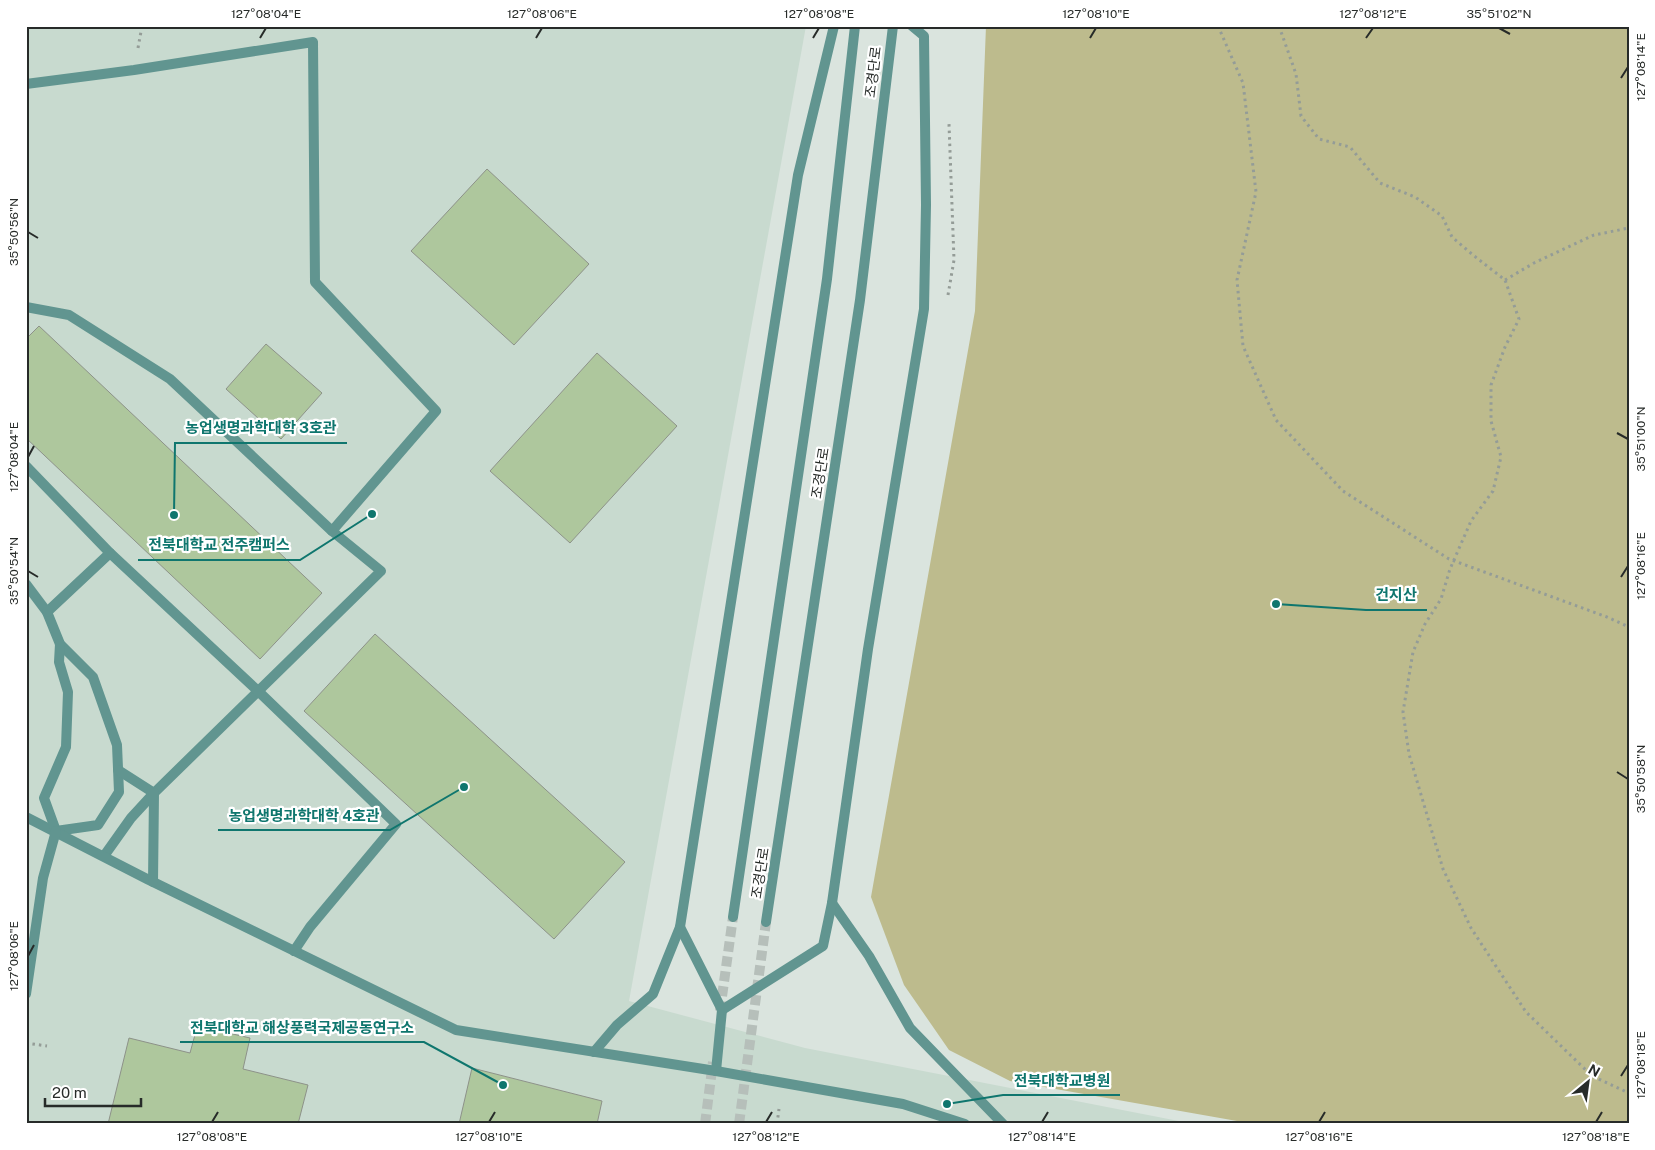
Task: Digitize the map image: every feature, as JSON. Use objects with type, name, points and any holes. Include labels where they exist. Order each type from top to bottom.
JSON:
[{"type":"street","points":[[594,1052],[617,1025],[653,994],[680,927],[798,175],[834,26]]},
{"type":"street","name":"조경단로","points":[[733,917],[827,279],[855,26]]},
{"type":"street","name":"조경단로","points":[[766,922],[860,300],[893,26]]},
{"type":"street","points":[[722,1010],[823,946],[832,903],[868,649],[924,309],[926,205],[924,36],[912,26]]},
{"type":"street","points":[[26,84],[134,70],[313,42],[315,282],[436,411],[332,531]]},
{"type":"street","points":[[26,307],[69,315],[170,379],[332,531],[381,571],[154,793],[131,818],[104,856]]},
{"type":"street","points":[[26,466],[110,553],[258,691],[396,824],[310,927],[294,951]]},
{"type":"street","points":[[47,612],[110,553]]},
{"type":"street","points":[[26,584],[47,612],[60,644],[93,677],[117,745],[119,792],[98,825],[56,832]]},
{"type":"street","points":[[26,994],[43,878],[56,832],[44,798],[66,748],[68,692],[59,662],[60,644]]},
{"type":"street","points":[[118,770],[154,793]]},
{"type":"street","points":[[153,882],[154,793]]},
{"type":"street","points":[[26,817],[153,882],[456,1030],[716,1071],[903,1104],[965,1124]]},
{"type":"street","points":[[832,903],[869,956],[910,1028],[1003,1124]]},
{"type":"street","points":[[680,927],[722,1010],[716,1071]]},
{"type":"path","points":[[1218,26],[1243,83],[1256,192],[1237,280],[1243,346],[1276,420],[1343,491],[1453,561],[1607,617],[1629,627]]},
{"type":"path","points":[[1279,26],[1296,74],[1301,116],[1319,139],[1350,147],[1380,183],[1415,197],[1442,216],[1452,237],[1505,280],[1519,319],[1505,347],[1491,385],[1490,422],[1501,457],[1493,491],[1471,521],[1453,561],[1441,599],[1425,624],[1413,652],[1403,712],[1409,754],[1443,869],[1471,928],[1526,1012],[1592,1076],[1629,1093]]},
{"type":"path","points":[[1505,280],[1534,263],[1594,235],[1629,228]]},
{"type":"path","points":[[26,1043],[47,1046]]},
{"type":"path","points":[[777,1124],[779,1109]]},
{"type":"shaded area","points":[[26,26],[806,26],[629,1001],[805,1048],[1194,1124],[26,1124]]},
{"type":"shaded area","points":[[986,26],[1629,26],[1629,1124],[1254,1124],[1010,1081],[949,1050],[904,985],[871,897],[975,311]]},
{"type":"building","points":[[487,169],[589,264],[514,345],[411,251]]},
{"type":"building","points":[[39,326],[322,593],[260,659],[26,438],[26,339]]},
{"type":"building","points":[[266,344],[322,393],[281,439],[226,389]]},
{"type":"building","points":[[597,353],[677,426],[570,543],[490,471]]},
{"type":"building","points":[[375,634],[625,862],[554,939],[304,711]]},
{"type":"building","points":[[203,1027],[250,1038],[243,1069],[308,1085],[298,1124],[108,1124],[129,1038],[190,1053],[196,1031]]},
{"type":"building","points":[[472,1068],[602,1101],[597,1124],[459,1124]]},
{"type":"tunnel","points":[[720,1011],[733,917]]},
{"type":"tunnel","points":[[739,1124],[766,922]]},
{"type":"tunnel","points":[[705,1124],[713,1062]]},
{"type":"place","name":"전북대학교 전주캠퍼스","points":[[372,514]]},
{"type":"place","name":"농업생명과학대학 3호관","points":[[174,515]]},
{"type":"place","name":"건지산","points":[[1276,604]]},
{"type":"place","name":"농업생명과학대학 4호관","points":[[464,787]]},
{"type":"place","name":"전북대학교 해상풍력국제공동연구소","points":[[503,1085]]},
{"type":"place","name":"전북대학교병원","points":[[947,1104]]}]
